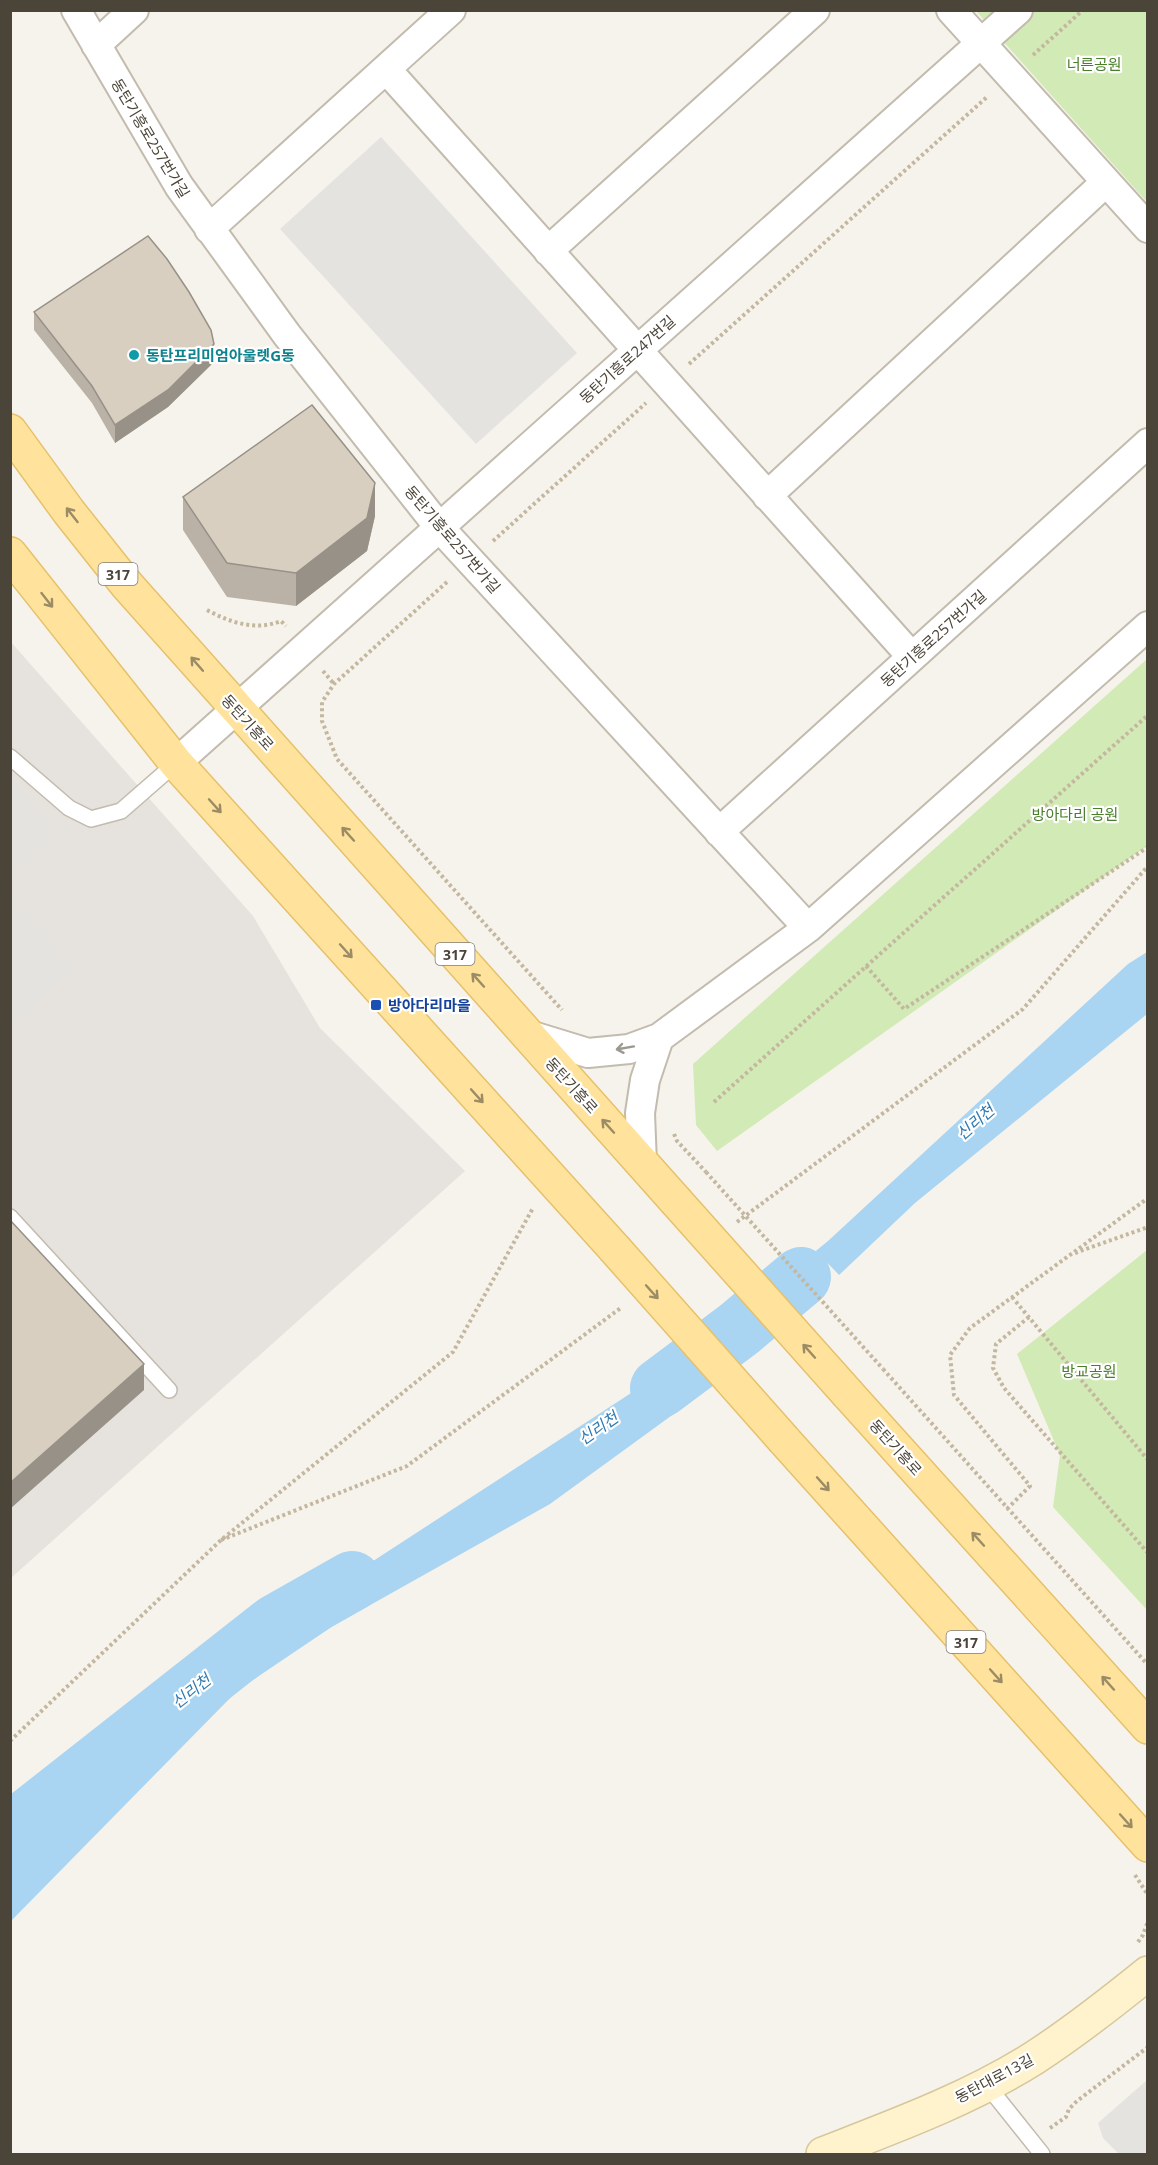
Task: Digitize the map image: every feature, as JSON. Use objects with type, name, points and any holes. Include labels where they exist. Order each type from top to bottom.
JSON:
[{"type":"main road","name":"동탄기흥로","points":[[10,431],[69,512],[127,585],[642,1164],[1148,1727]]},
{"type":"main road","name":"317","points":[[10,554],[176,762],[1148,1845]]},
{"type":"street","name":"동탄기흥로257번가길","points":[[76,10],[179,186],[209,229],[287,335],[439,527],[808,928]]},
{"type":"street","points":[[96,45],[134,10]]},
{"type":"street","points":[[209,229],[451,10]]},
{"type":"street","points":[[548,251],[815,10]]},
{"type":"street","points":[[951,10],[1148,228]]},
{"type":"street","name":"동탄기흥로247번길","points":[[176,762],[1018,10]]},
{"type":"street","points":[[386,69],[912,657]]},
{"type":"street","points":[[767,496],[1106,182]]},
{"type":"street","name":"동탄기흥로257번가길","points":[[719,832],[1148,443]]},
{"type":"street","points":[[526,1034],[588,1053],[629,1048],[659,1038],[808,928],[1148,626]]},
{"type":"street","points":[[642,1164],[640,1113],[645,1080],[659,1038]]},
{"type":"street","name":"동탄대로13길","points":[[823,2154],[924,2114],[1033,2059],[1078,2028],[1142,1958]]},
{"type":"lane","points":[[10,757],[69,808],[92,819],[121,811],[176,762]]},
{"type":"lane","points":[[10,1217],[169,1390]]},
{"type":"lane","points":[[986,2084],[1042,2154]]},
{"type":"path","points":[[565,1014],[337,759],[322,721],[322,702],[334,684],[1083,10]]},
{"type":"path","points":[[207,610],[227,621],[249,625],[268,626],[281,621]]},
{"type":"path","points":[[714,1102],[1148,715]]},
{"type":"path","points":[[866,966],[904,1008],[1148,847]]},
{"type":"path","points":[[673,1131],[677,1141],[1148,1665]]},
{"type":"path","points":[[1007,1509],[1030,1486],[954,1395],[950,1355],[970,1328],[1148,1198]]},
{"type":"path","points":[[10,1741],[222,1540],[453,1352],[533,1208]]},
{"type":"path","points":[[1069,1256],[1148,1227]]},
{"type":"path","points":[[1012,1297],[1148,1460]]},
{"type":"path","points":[[1029,1317],[996,1344],[993,1368],[1004,1388],[1148,1553]]},
{"type":"path","points":[[1142,1958],[1143,1935],[1148,1921]]},
{"type":"path","points":[[1066,2117],[1069,2109],[1077,2101],[1148,2047]]},
{"type":"shaded area","points":[[381,137],[577,353],[476,444],[280,229]]},
{"type":"shaded area","points":[[10,641],[253,916],[320,1028],[465,1171],[11,1578]]},
{"type":"shaded area","points":[[11,781],[57,833],[10,875]]},
{"type":"shaded area","points":[[10,897],[73,967],[11,1023],[10,1023]]},
{"type":"shaded area","points":[[1147,2080],[1147,2154],[1119,2154],[1103,2138],[1098,2123]]},
{"type":"green space","name":"너른공원","points":[[976,11],[1147,11],[1147,202]]},
{"type":"green space","name":"방아다리 공원","points":[[1147,659],[1147,846],[717,1151],[696,1125],[693,1064]]},
{"type":"green space","name":"방교공원","points":[[1147,1250],[1147,1610],[1053,1507],[1060,1455],[1017,1354]]},
{"type":"water","points":[[1147,952],[1147,1014],[915,1203],[759,1351],[751,1343],[741,1365],[550,1504],[333,1626],[238,1690],[11,1921],[11,1834],[281,1621],[668,1369],[718,1334],[731,1356],[750,1343],[729,1322],[828,1241],[1128,964]]},
{"type":"pier","points":[[814,1249],[841,1277],[761,1353],[752,1348],[743,1367],[697,1401],[666,1367],[717,1331],[740,1347],[746,1343],[727,1324],[727,1320]]},
{"type":"building","name":"동탄프리미엄아울렛G동","points":[[148,236],[189,292],[211,330],[214,344],[168,390],[115,425],[92,386],[34,312]]},
{"type":"building","points":[[312,405],[375,483],[367,518],[296,573],[227,563],[183,497]]},
{"type":"building","points":[[10,1220],[144,1364],[10,1483]]},
{"type":"waterway","name":"신리천","points":[[660,1388],[739,1329],[801,1277]]},
{"type":"waterway","name":"신리천","points":[[10,1833],[276,1624],[352,1581]]},
{"type":"place","name":"동탄프리미엄아울렛G동","points":[[134,355]]},
{"type":"place","name":"방아다리마을","points":[[376,1005]]}]
